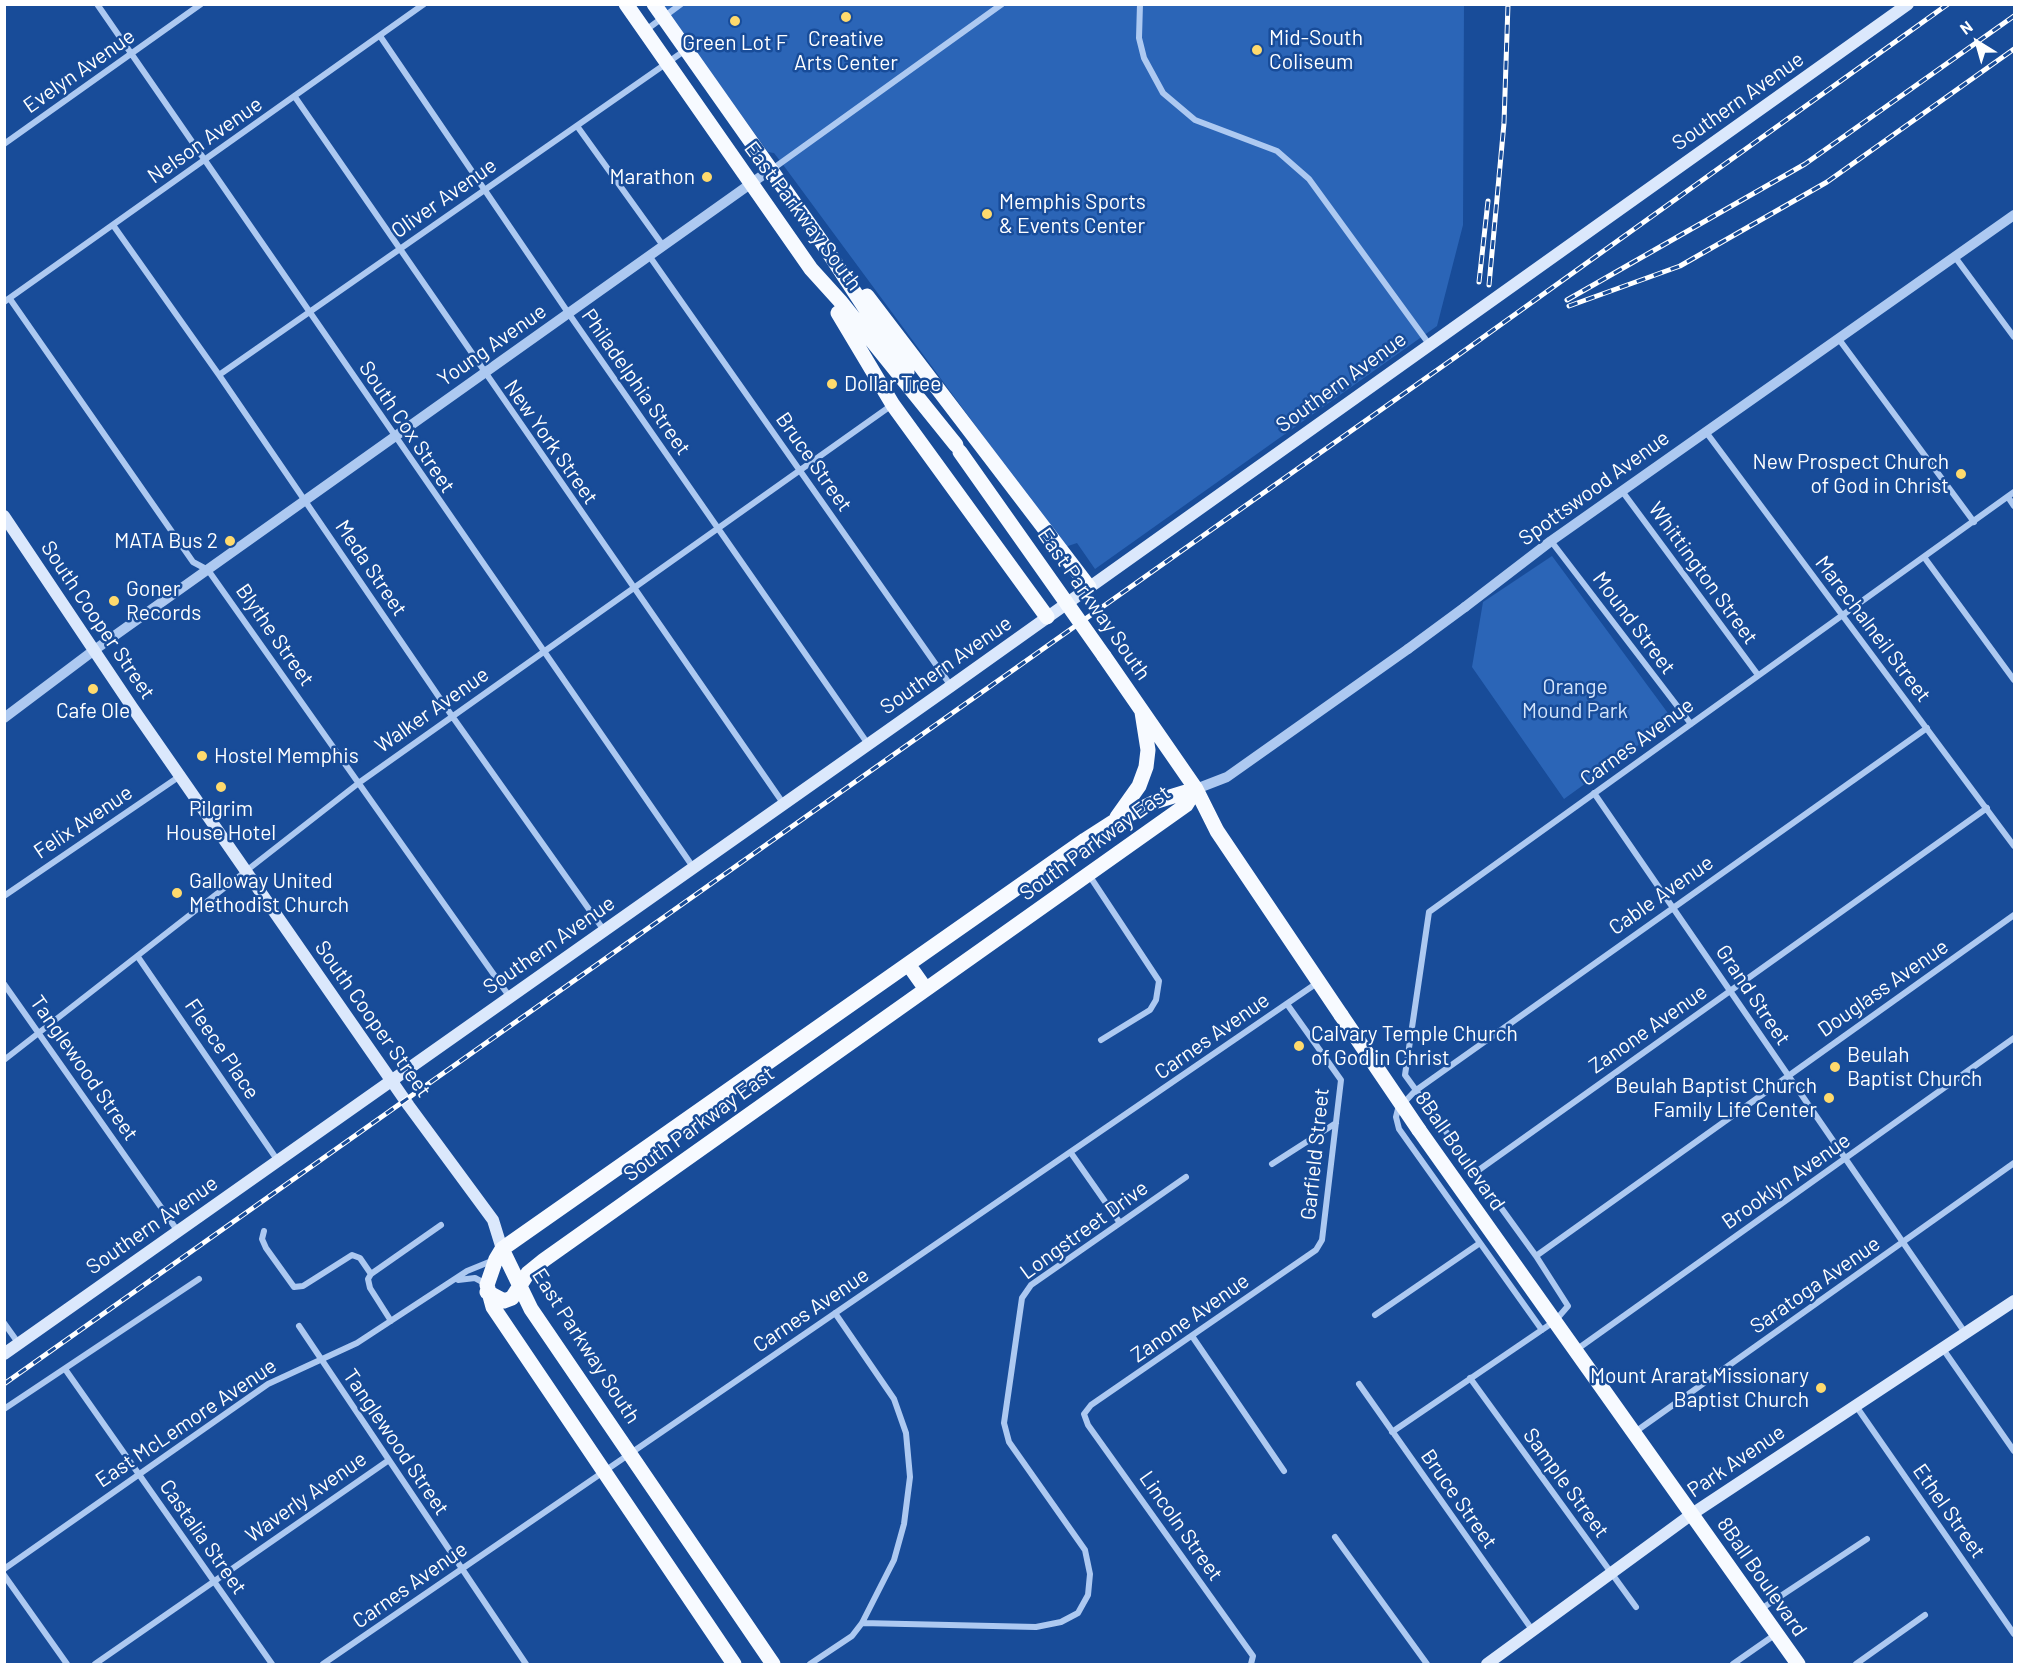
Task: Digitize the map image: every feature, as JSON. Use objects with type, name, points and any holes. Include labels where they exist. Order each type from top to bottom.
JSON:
[{"type":"main road","name":"East Parkway South","points":[[626,4],[811,269],[840,301],[958,449]]},
{"type":"main road","name":"Southern Avenue","points":[[4,1354],[177,1230],[393,1081],[603,929],[951,686],[1894,8],[1908,4]]},
{"type":"main road","name":"East Parkway South","points":[[659,11],[821,241],[958,449],[1141,706],[1196,789]]},
{"type":"main road","points":[[821,241],[894,328],[1089,587]]},
{"type":"main road","points":[[811,269],[892,405],[1047,617]]},
{"type":"main road","name":"South Cooper Street","points":[[4,516],[93,651],[246,872],[493,1220],[499,1254]]},
{"type":"main road","points":[[1113,822],[1139,786],[1146,767],[1148,750],[1141,706]]},
{"type":"main road","name":"South Parkway East","points":[[499,1254],[908,964],[1113,822],[1157,801],[1196,789]]},
{"type":"main road","name":"South Parkway East","points":[[487,1288],[504,1301],[512,1298],[528,1274],[544,1260],[1186,805],[1196,789]]},
{"type":"main road","name":"8Ball Boulevard","points":[[1196,789],[1217,831],[1548,1325],[1576,1350],[1761,1609],[1798,1665]]},
{"type":"main road","points":[[908,964],[926,988]]},
{"type":"main road","name":"East Parkway South","points":[[499,1254],[531,1309],[773,1665]]},
{"type":"main road","points":[[499,1254],[487,1288],[493,1307],[734,1665]]},
{"type":"main road","name":"Park Avenue","points":[[1487,1665],[1692,1514],[2014,1301]]},
{"type":"street","name":"South Cox Street","points":[[97,4],[542,652],[693,867]]},
{"type":"street","name":"Evelyn Avenue","points":[[4,144],[201,4]]},
{"type":"street","name":"Nelson Avenue","points":[[7,301],[424,4]]},
{"type":"street","points":[[645,30],[659,11],[681,4]]},
{"type":"street","name":"Young Avenue","points":[[4,718],[93,651],[395,439],[1002,4]]},
{"type":"street","points":[[1140,4],[1139,38],[1144,58],[1163,93],[1195,120],[1277,152],[1309,179],[1429,344]]},
{"type":"street","name":"Philadelphia Street","points":[[380,36],[569,314],[868,744]]},
{"type":"street","name":"Oliver Avenue","points":[[219,375],[687,49]]},
{"type":"street","name":"New York Street","points":[[295,98],[783,803]]},
{"type":"street","points":[[578,126],[664,247]]},
{"type":"street","name":"Spottswood Avenue","points":[[1196,789],[1227,777],[1408,649],[1551,541],[2014,215]]},
{"type":"street","name":"Meda Street","points":[[113,225],[219,375],[452,716],[603,929]]},
{"type":"street","name":"Bruce Street","points":[[650,257],[951,686]]},
{"type":"street","points":[[1955,257],[2014,337]]},
{"type":"street","name":"Blythe Street","points":[[7,301],[193,562],[208,570],[360,782],[509,996]]},
{"type":"street","points":[[1838,338],[1974,522]]},
{"type":"street","name":"Walker Avenue","points":[[4,1060],[360,782],[892,405]]},
{"type":"street","name":"Marechalneil Street","points":[[1706,432],[2014,846]]},
{"type":"street","name":"Whittington Street","points":[[1622,491],[1758,675]]},
{"type":"street","name":"Carnes Avenue","points":[[1548,1325],[1568,1306],[1536,1256],[1405,1075],[1429,912],[2014,492]]},
{"type":"street","points":[[2008,497],[2014,506]]},
{"type":"street","name":"Mound Street","points":[[1551,541],[1690,724]]},
{"type":"street","points":[[1924,557],[2014,680]]},
{"type":"street","name":"Cable Avenue","points":[[1548,1325],[1480,1243],[1399,1129],[1396,1117],[1398,1109],[1415,1091],[1927,728]]},
{"type":"street","name":"Felix Avenue","points":[[4,896],[181,776]]},
{"type":"street","name":"Grand Street","points":[[1594,793],[1966,1334]]},
{"type":"street","name":"Zanone Avenue","points":[[1476,1172],[1987,808]]},
{"type":"street","points":[[1089,874],[1159,981],[1156,1000],[1150,1010],[1101,1040]]},
{"type":"street","name":"Douglass Avenue","points":[[1536,1256],[2014,915]]},
{"type":"street","name":"Fleece Place","points":[[138,957],[278,1161]]},
{"type":"street","name":"Carnes Avenue","points":[[323,1665],[1318,982]]},
{"type":"street","name":"Tanglewood Street","points":[[4,984],[177,1230]]},
{"type":"street","name":"Garfield Street","points":[[1287,1004],[1341,1080],[1322,1240],[1316,1250]]},
{"type":"street","name":"Brooklyn Avenue","points":[[1576,1350],[2014,1038]]},
{"type":"street","points":[[1272,1164],[1336,1123]]},
{"type":"street","points":[[1071,1153],[1120,1223]]},
{"type":"street","name":"Saratoga Avenue","points":[[1637,1437],[2014,1163]]},
{"type":"street","name":"Longstreet Drive","points":[[862,1623],[1036,1627],[1061,1622],[1078,1613],[1088,1595],[1090,1574],[1085,1550],[1009,1442],[1004,1423],[1022,1298],[1031,1285],[1186,1177]]},
{"type":"street","points":[[392,1321],[370,1288],[368,1279],[371,1274],[441,1226]]},
{"type":"street","points":[[264,1231],[262,1239],[266,1248],[294,1287],[303,1286],[352,1255],[360,1258],[371,1274]]},
{"type":"street","points":[[1375,1315],[1480,1243]]},
{"type":"street","name":"Zanone Avenue","points":[[1084,1414],[1091,1406],[1316,1250]]},
{"type":"street","name":"East McLemore Avenue","points":[[4,1569],[268,1384],[357,1343],[467,1271],[499,1254]]},
{"type":"street","points":[[455,1281],[475,1278],[487,1288]]},
{"type":"street","points":[[4,1409],[199,1279]]},
{"type":"street","points":[[810,1665],[852,1636],[862,1623],[894,1560],[904,1524],[910,1477],[906,1432],[894,1399],[836,1313]]},
{"type":"street","points":[[4,1323],[19,1344]]},
{"type":"street","points":[[1392,1432],[1548,1325]]},
{"type":"street","name":"Tanglewood Street","points":[[299,1326],[526,1665]]},
{"type":"street","points":[[1192,1336],[1284,1471]]},
{"type":"street","points":[[1943,1349],[2014,1451]]},
{"type":"street","name":"Castalia Street","points":[[64,1369],[272,1665]]},
{"type":"street","name":"Sample Street","points":[[1470,1378],[1635,1607]]},
{"type":"street","name":"Bruce Street","points":[[1359,1384],[1533,1631]]},
{"type":"street","name":"Ethel Street","points":[[1856,1406],[2011,1623],[2014,1634]]},
{"type":"street","name":"Lincoln Street","points":[[1084,1414],[1088,1425],[1253,1656],[1251,1665]]},
{"type":"street","name":"Waverly Avenue","points":[[95,1665],[389,1460]]},
{"type":"street","points":[[1335,1537],[1427,1665]]},
{"type":"street","points":[[1761,1609],[1868,1539]]},
{"type":"street","points":[[4,1575],[67,1665]]},
{"type":"street","points":[[1856,1665],[1925,1615]]},
{"type":"street","points":[[1733,1665],[1777,1633]]},
{"type":"green space","points":[[662,5],[1464,5],[1463,225],[1437,326],[1095,569],[1077,543],[1065,547],[781,162],[774,153],[768,152]]},
{"type":"green space","name":"Orange Mound Park","points":[[1552,556],[1673,720],[1564,799],[1472,667],[1483,602]]},
{"type":"railway","points":[[1489,285],[1504,123],[1508,4]]},
{"type":"railway","points":[[4,1384],[1457,356],[1948,4]]},
{"type":"railway","points":[[1567,300],[1805,164],[2014,16]]},
{"type":"railway","points":[[1569,306],[1680,266],[1827,182],[2014,49]]},
{"type":"railway","points":[[1479,282],[1488,201]]},
{"type":"place","name":"Creative Arts Center","points":[[846,17]]},
{"type":"place","name":"Green Lot F","points":[[735,21]]},
{"type":"place","name":"Mid-South Coliseum","points":[[1257,50]]},
{"type":"place","name":"Marathon","points":[[707,177]]},
{"type":"place","name":"Memphis Sports & Events Center","points":[[987,214]]},
{"type":"place","name":"Dollar Tree","points":[[832,384]]},
{"type":"place","name":"New Prospect Church of God in Christ","points":[[1961,474]]},
{"type":"place","name":"MATA Bus 2","points":[[230,541]]},
{"type":"place","name":"Goner Records","points":[[114,601]]},
{"type":"place","name":"Cafe Ole","points":[[93,689]]},
{"type":"place","name":"Hostel Memphis","points":[[202,756]]},
{"type":"place","name":"Pilgrim House Hotel","points":[[221,787]]},
{"type":"place","name":"Galloway United Methodist Church","points":[[177,893]]},
{"type":"place","name":"Calvary Temple Church of God in Christ","points":[[1299,1046]]},
{"type":"place","name":"Beulah Baptist Church","points":[[1835,1067]]},
{"type":"place","name":"Beulah Baptist Church Family Life Center","points":[[1829,1098]]},
{"type":"place","name":"Mount Ararat Missionary Baptist Church","points":[[1821,1388]]}]
